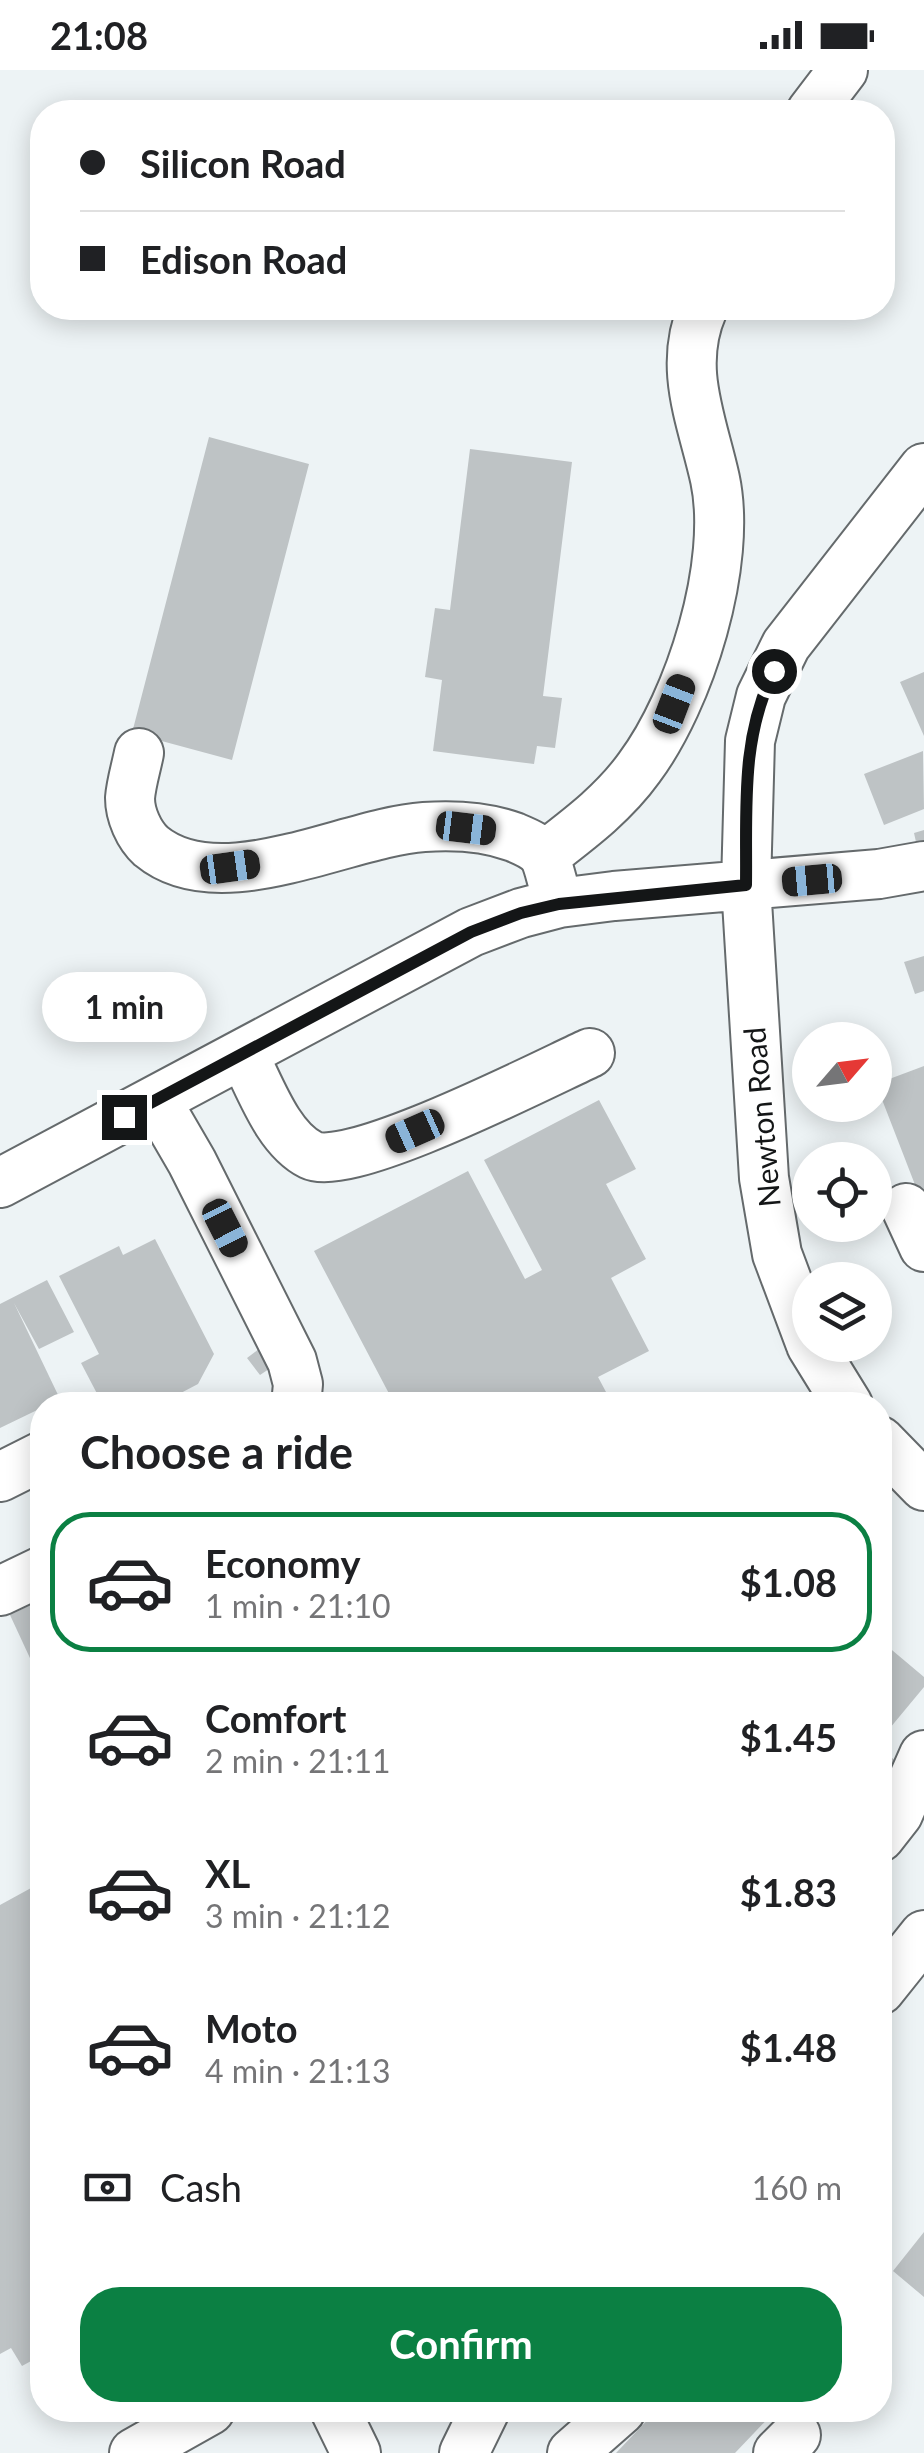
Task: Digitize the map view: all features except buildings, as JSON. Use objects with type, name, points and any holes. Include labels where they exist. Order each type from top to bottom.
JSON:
[{"type":"lane","points":[[820,100],[842,70]]},
{"type":"lane","points":[[544,856],[606,808],[660,737],[691,663],[716,579],[720,510],[694,403],[690,361],[699,320]]},
{"type":"lane","name":"Newton Road","points":[[822,1376],[777,1254],[764,1178],[746,885],[750,742],[761,696],[786,645],[924,468]]},
{"type":"lane","points":[[139,753],[130,799],[134,819],[144,840],[164,856],[192,864],[230,867],[278,860],[422,826],[500,832],[532,844],[544,856],[559,904]]},
{"type":"lane","points":[[0,1183],[471,932],[521,913],[559,904],[879,874],[924,866]]},
{"type":"lane","points":[[242,1054],[295,1144],[315,1157],[341,1157],[380,1147],[590,1053]]},
{"type":"lane","points":[[156,1100],[192,1162],[292,1361],[297,1392]]},
{"type":"lane","points":[[892,1453],[924,1486]]},
{"type":"lane","points":[[0,1477],[30,1462]]},
{"type":"lane","points":[[0,1591],[30,1577]]},
{"type":"lane","points":[[892,1822],[924,1755]]},
{"type":"lane","points":[[892,1975],[924,1935]]},
{"type":"lane","points":[[134,2453],[189,2422]]},
{"type":"lane","points":[[341,2422],[356,2453]]},
{"type":"lane","points":[[464,2453],[479,2422]]},
{"type":"lane","points":[[572,2453],[607,2422]]},
{"type":"route","points":[[124,1117],[471,932],[521,913],[614,896],[746,885],[750,742],[761,696],[774,671]]}]
